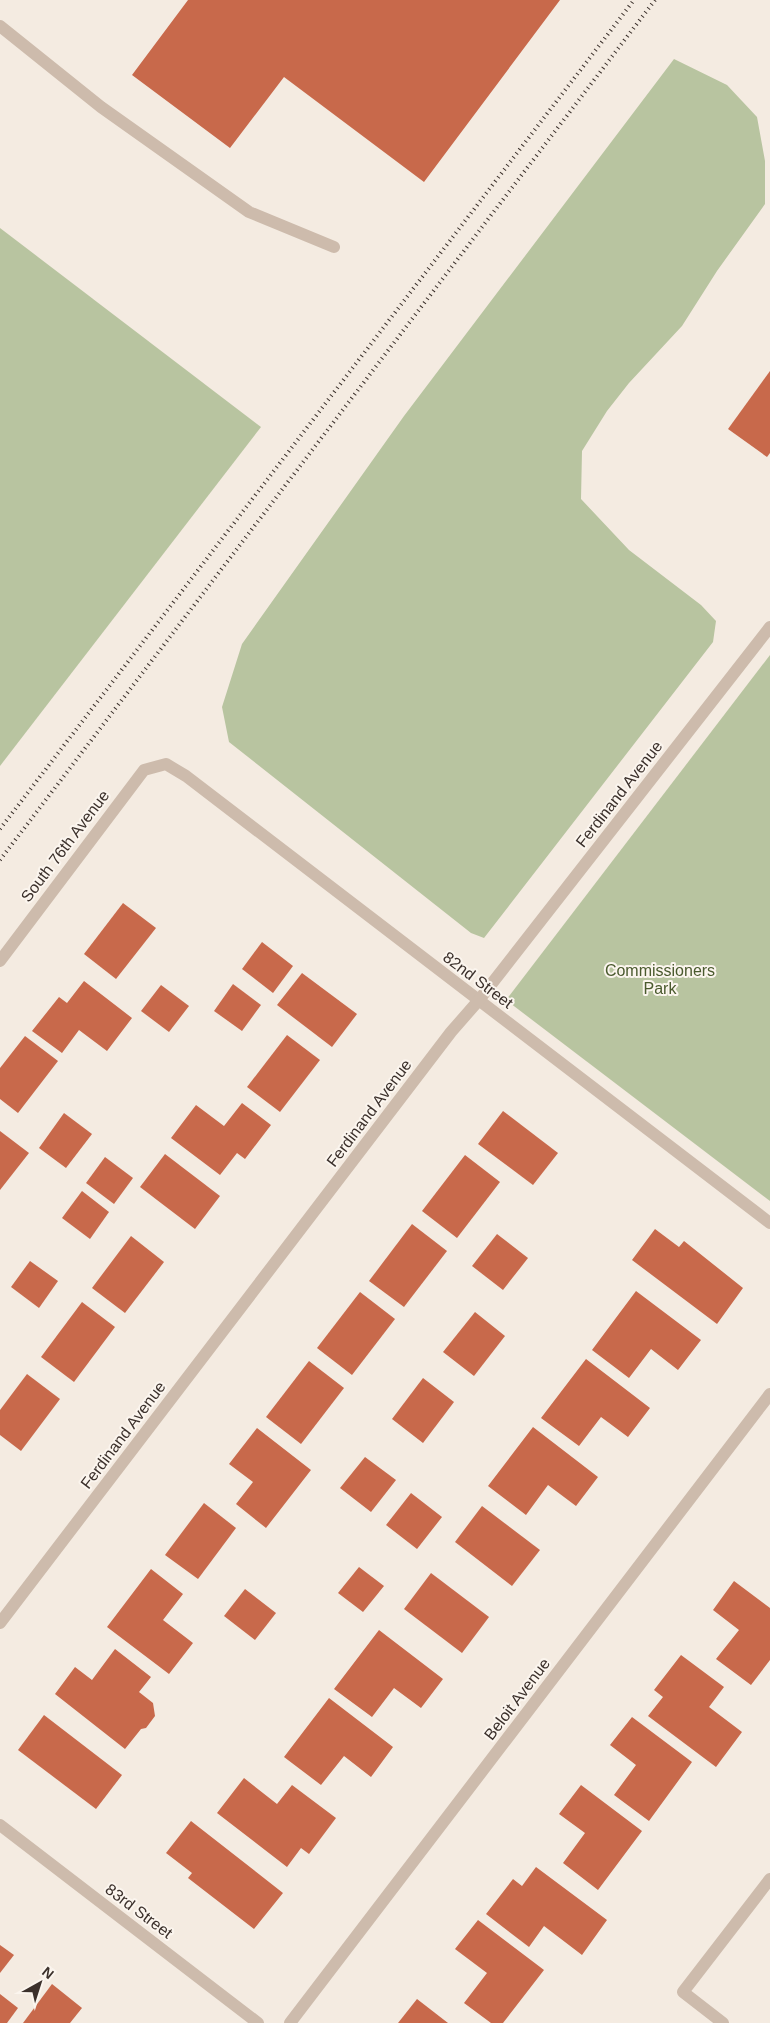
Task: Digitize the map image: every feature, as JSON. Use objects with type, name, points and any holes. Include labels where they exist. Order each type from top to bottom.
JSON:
[{"type":"street","points":[[0,26],[101,107],[249,212],[334,247]]},
{"type":"street","name":"Ferdinand Avenue","points":[[0,1624],[451,1032],[479,1000],[770,627]]},
{"type":"street","name":"82nd Street","points":[[166,764],[194,782],[770,1223]]},
{"type":"street","name":"South 76th Avenue","points":[[0,961],[138,777],[144,770],[166,764]]},
{"type":"street","name":"Beloit Avenue","points":[[290,2023],[770,1394]]},
{"type":"street","name":"83rd Street","points":[[0,1825],[258,2023]]},
{"type":"street","points":[[723,2023],[683,1992],[770,1879]]},
{"type":"green space","points":[[674,59],[727,85],[757,117],[765,161],[765,204],[717,271],[682,326],[629,383],[607,411],[582,451],[581,499],[629,550],[701,605],[716,621],[713,642],[484,938],[471,933],[229,742],[222,707],[242,644],[404,416]]},
{"type":"green space","points":[[0,228],[261,427],[0,766]]},
{"type":"green space","name":"Commissioners Park","points":[[770,655],[770,1201],[506,1000]]},
{"type":"building","points":[[188,0],[560,0],[424,182],[284,77],[230,148],[132,75]]},
{"type":"building","points":[[770,371],[770,453],[767,457],[728,429]]},
{"type":"building","points":[[123,903],[156,928],[116,979],[84,954]]},
{"type":"building","points":[[262,942],[293,966],[273,993],[242,969]]},
{"type":"building","points":[[302,973],[357,1014],[332,1047],[277,1005]]},
{"type":"building","points":[[84,981],[132,1018],[107,1051],[79,1030],[62,1053],[32,1031],[59,997],[67,1003]]},
{"type":"building","points":[[233,984],[261,1005],[242,1031],[214,1011]]},
{"type":"building","points":[[161,985],[189,1006],[169,1032],[141,1011]]},
{"type":"building","points":[[287,1035],[320,1060],[280,1112],[247,1087]]},
{"type":"building","points":[[25,1036],[58,1061],[18,1113],[0,1099],[0,1068]]},
{"type":"building","points":[[242,1103],[271,1125],[245,1159],[237,1153],[220,1175],[171,1138],[196,1105],[224,1126]]},
{"type":"building","points":[[503,1111],[558,1153],[533,1185],[478,1144]]},
{"type":"building","points":[[64,1113],[92,1134],[66,1168],[39,1148]]},
{"type":"building","points":[[0,1131],[29,1153],[0,1190]]},
{"type":"building","points":[[165,1154],[220,1196],[195,1229],[140,1187]]},
{"type":"building","points":[[465,1155],[500,1182],[457,1238],[422,1211]]},
{"type":"building","points":[[105,1157],[133,1178],[114,1204],[86,1183]]},
{"type":"building","points":[[82,1191],[109,1212],[90,1239],[62,1218]]},
{"type":"building","points":[[412,1224],[447,1251],[404,1307],[369,1281]]},
{"type":"building","points":[[655,1229],[679,1247],[684,1241],[743,1288],[717,1324],[632,1260]]},
{"type":"building","points":[[497,1234],[528,1258],[503,1290],[472,1266]]},
{"type":"building","points":[[131,1236],[164,1262],[125,1313],[92,1288]]},
{"type":"building","points":[[30,1261],[58,1281],[39,1308],[11,1287]]},
{"type":"building","points":[[636,1291],[701,1340],[678,1370],[651,1349],[629,1378],[592,1350]]},
{"type":"building","points":[[360,1292],[395,1319],[352,1375],[317,1348]]},
{"type":"building","points":[[82,1302],[115,1327],[74,1382],[41,1357]]},
{"type":"building","points":[[475,1312],[505,1336],[474,1376],[443,1352]]},
{"type":"building","points":[[586,1359],[650,1408],[628,1437],[601,1417],[579,1446],[541,1418]]},
{"type":"building","points":[[309,1361],[344,1388],[301,1444],[266,1417]]},
{"type":"building","points":[[27,1374],[60,1399],[21,1451],[0,1435],[0,1410]]},
{"type":"building","points":[[423,1378],[454,1402],[423,1443],[392,1419]]},
{"type":"building","points":[[533,1427],[598,1477],[576,1506],[548,1485],[526,1515],[488,1486]]},
{"type":"building","points":[[257,1428],[311,1470],[266,1528],[236,1504],[253,1482],[229,1464]]},
{"type":"building","points":[[365,1457],[396,1480],[371,1512],[340,1488]]},
{"type":"building","points":[[411,1493],[442,1517],[417,1549],[386,1525]]},
{"type":"building","points":[[204,1503],[236,1528],[198,1579],[165,1555]]},
{"type":"building","points":[[482,1506],[540,1550],[512,1586],[455,1542]]},
{"type":"building","points":[[359,1567],[384,1586],[363,1612],[338,1593]]},
{"type":"building","points":[[151,1569],[183,1594],[163,1620],[193,1643],[169,1674],[107,1627]]},
{"type":"building","points":[[431,1573],[489,1617],[462,1653],[404,1609]]},
{"type":"building","points":[[734,1581],[770,1608],[770,1660],[751,1685],[716,1659],[739,1630],[713,1610]]},
{"type":"building","points":[[245,1589],[276,1613],[255,1640],[224,1616]]},
{"type":"building","points":[[379,1630],[443,1679],[421,1708],[394,1688],[372,1717],[334,1689]]},
{"type":"building","points":[[115,1649],[151,1677],[139,1692],[153,1703],[155,1716],[146,1728],[141,1729],[125,1749],[55,1694],[75,1667],[92,1680]]},
{"type":"building","points":[[681,1655],[724,1687],[709,1707],[742,1732],[716,1767],[648,1716],[663,1697],[654,1690]]},
{"type":"building","points":[[329,1698],[393,1747],[371,1777],[344,1756],[321,1785],[284,1757]]},
{"type":"building","points":[[44,1715],[122,1775],[96,1809],[18,1750]]},
{"type":"building","points":[[632,1717],[692,1762],[649,1821],[614,1795],[636,1765],[610,1745]]},
{"type":"building","points":[[244,1778],[277,1804],[292,1785],[336,1818],[309,1854],[301,1848],[287,1867],[217,1813]]},
{"type":"building","points":[[581,1785],[642,1831],[598,1890],[563,1863],[585,1833],[559,1814]]},
{"type":"building","points":[[191,1821],[283,1893],[254,1929],[188,1878],[192,1873],[166,1853]]},
{"type":"building","points":[[536,1867],[607,1920],[582,1955],[544,1926],[529,1947],[486,1914],[513,1879],[522,1886]]},
{"type":"building","points":[[478,1920],[544,1970],[503,2023],[491,2023],[464,2003],[487,1973],[455,1949]]},
{"type":"building","points":[[0,1945],[14,1955],[0,1973]]},
{"type":"building","points":[[52,1984],[82,2008],[70,2023],[23,2023]]},
{"type":"building","points":[[0,1994],[18,2008],[7,2023],[0,2023]]},
{"type":"building","points":[[417,1999],[448,2023],[398,2023]]},
{"type":"railway","points":[[0,829],[634,0]]},
{"type":"railway","points":[[0,860],[655,0]]}]
